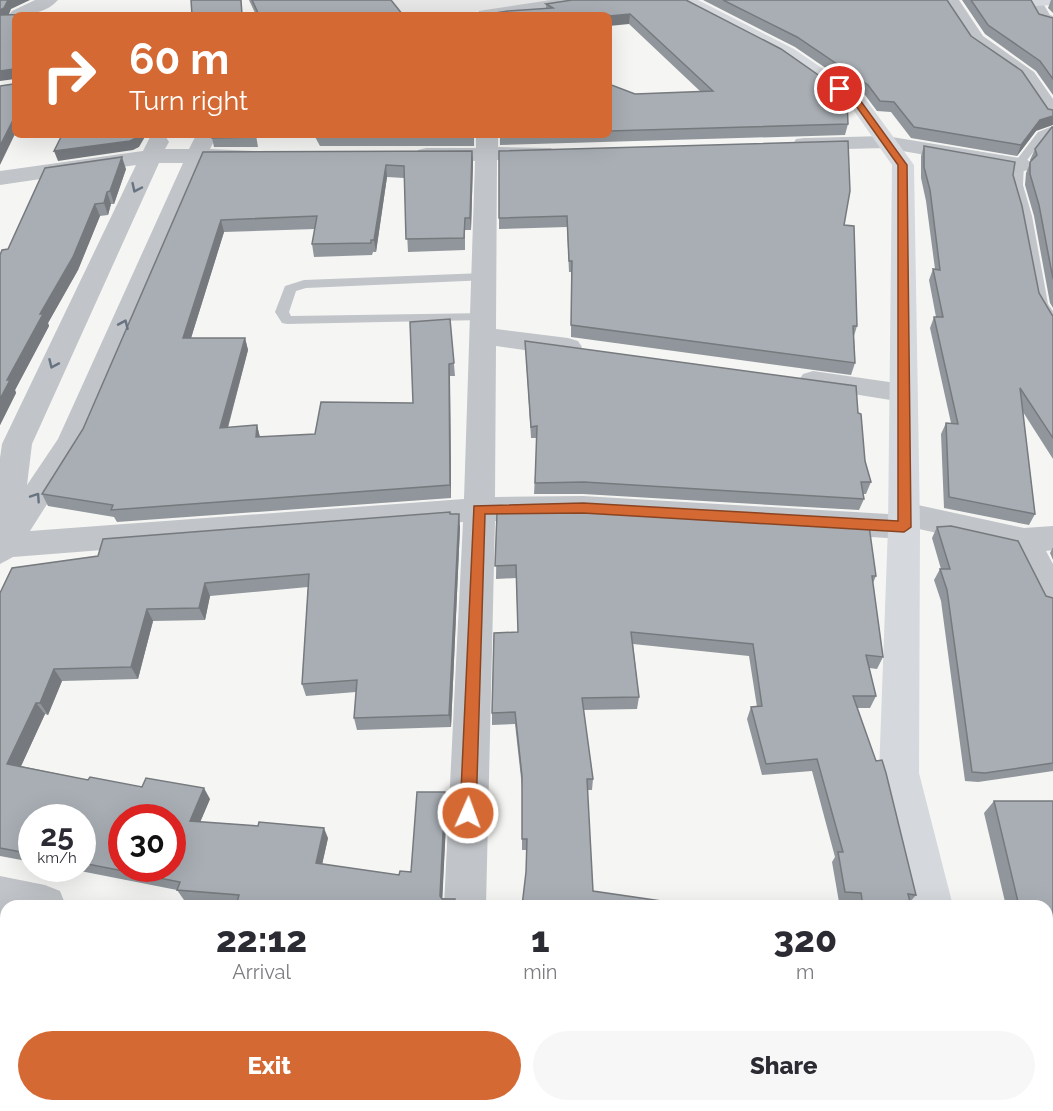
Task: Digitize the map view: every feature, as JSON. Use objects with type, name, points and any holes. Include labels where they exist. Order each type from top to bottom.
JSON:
[{"type":"street","points":[[24,12],[49,0]]},
{"type":"street","points":[[505,12],[587,0]]},
{"type":"street","points":[[685,0],[787,53],[857,101],[903,165],[904,520],[899,773],[931,900]]},
{"type":"street","points":[[950,0],[976,40],[1044,88],[1053,114]]},
{"type":"street","points":[[982,0],[1003,3],[1053,0]]},
{"type":"street","points":[[1033,1],[1043,19],[1053,21]]},
{"type":"street","points":[[780,145],[886,142],[1020,165]]},
{"type":"street","points":[[465,900],[479,509],[487,145]]},
{"type":"street","points":[[406,155],[487,145],[569,152]]},
{"type":"street","points":[[1,547],[9,444],[156,146]]},
{"type":"street","points":[[0,178],[156,146],[201,146],[267,156]]},
{"type":"street","points":[[1,547],[72,441],[201,146]]},
{"type":"street","points":[[483,326],[588,350]]},
{"type":"street","points":[[786,377],[903,393]]},
{"type":"street","points":[[1,547],[479,509],[583,508],[904,520],[1038,539],[1053,596]]},
{"type":"street","points":[[0,897],[15,900]]},
{"type":"lane","points":[[1053,129],[1042,134],[1020,165],[1017,185],[1026,216],[1042,304],[1053,322]]},
{"type":"lane","points":[[483,326],[287,320],[282,312],[290,289],[304,284],[484,278]]},
{"type":"shaded area","points":[[267,0],[557,0],[474,12],[266,12]]},
{"type":"building","points":[[0,0],[8,0],[4,8],[0,10]]},
{"type":"building","points":[[191,0],[241,0],[242,12],[192,12]]},
{"type":"building","points":[[252,0],[391,0],[401,12],[258,12]]},
{"type":"building","points":[[572,0],[686,0],[781,49],[854,100],[847,100],[848,124],[612,131],[612,85],[635,94],[713,91],[630,14],[612,16],[612,12],[502,12],[553,8],[546,4]]},
{"type":"building","points":[[723,0],[947,0],[971,36],[1022,71],[1048,109],[1053,110],[1053,116],[1040,120],[1021,145],[914,127],[894,102],[880,101],[868,85],[797,37]]},
{"type":"building","points":[[971,0],[1031,0],[1039,14],[1053,18],[1053,79],[1040,61],[988,25]]},
{"type":"building","points":[[0,15],[12,15],[12,69],[0,71]]},
{"type":"building","points":[[12,84],[12,122],[0,146],[0,86]]},
{"type":"building","points":[[1052,127],[1053,279],[1039,205],[1030,174],[1030,162],[1037,155],[1035,149]]},
{"type":"building","points":[[60,138],[136,138],[130,141],[54,151]]},
{"type":"building","points":[[848,141],[850,191],[844,225],[854,226],[857,326],[853,326],[855,363],[571,325],[572,261],[569,261],[567,216],[499,218],[499,151]]},
{"type":"building","points":[[924,146],[1015,162],[1013,175],[1022,206],[1039,293],[1053,315],[1053,438],[1020,388],[1035,514],[949,497],[946,423],[958,424],[934,317],[943,317],[933,269],[940,270],[930,190],[924,167]]},
{"type":"building","points":[[472,151],[470,218],[465,218],[464,238],[406,239],[404,166],[386,165],[374,240],[371,240],[371,243],[312,244],[317,216],[221,220],[183,338],[245,338],[220,428],[257,425],[256,437],[315,434],[321,402],[413,403],[410,322],[450,319],[454,363],[449,364],[450,485],[111,510],[113,505],[42,494],[83,429],[203,152]]},
{"type":"building","points":[[122,157],[104,203],[95,204],[73,257],[40,314],[43,314],[7,380],[10,380],[0,399],[0,255],[2,250],[8,249],[45,168]]},
{"type":"building","points":[[525,341],[856,386],[865,461],[871,482],[861,482],[864,499],[584,482],[535,483],[537,426],[531,427]]},
{"type":"building","points":[[584,509],[869,526],[876,576],[872,576],[883,657],[866,655],[876,696],[853,696],[876,761],[882,760],[916,895],[908,894],[910,900],[862,900],[861,893],[845,892],[838,852],[843,852],[817,759],[766,764],[751,707],[762,706],[753,644],[631,632],[639,697],[582,698],[593,779],[587,779],[593,891],[655,900],[523,900],[527,839],[522,839],[522,776],[515,712],[492,713],[494,633],[518,632],[516,565],[495,566],[497,513],[512,512],[512,510]]},
{"type":"building","points":[[450,512],[450,514],[459,514],[449,715],[354,718],[357,680],[302,684],[309,574],[205,583],[199,608],[147,609],[131,667],[54,669],[40,703],[36,703],[7,764],[88,780],[90,777],[142,787],[146,778],[204,788],[190,821],[258,826],[259,822],[324,828],[316,863],[399,875],[400,871],[411,872],[417,792],[445,792],[440,896],[442,899],[455,900],[238,900],[239,895],[177,890],[180,882],[186,882],[186,804],[108,804],[108,868],[96,866],[96,804],[18,804],[18,851],[0,848],[0,593],[12,568],[98,556],[103,539]]},
{"type":"building","points":[[951,526],[1018,541],[1046,596],[1053,598],[1053,763],[985,773],[972,772],[947,590],[940,569],[950,569],[937,527]]},
{"type":"building","points":[[994,801],[1053,801],[1053,900],[1018,900]]},
{"type":"route","points":[[468,813],[479,509],[583,508],[904,527],[903,165],[857,101],[840,89]]}]
